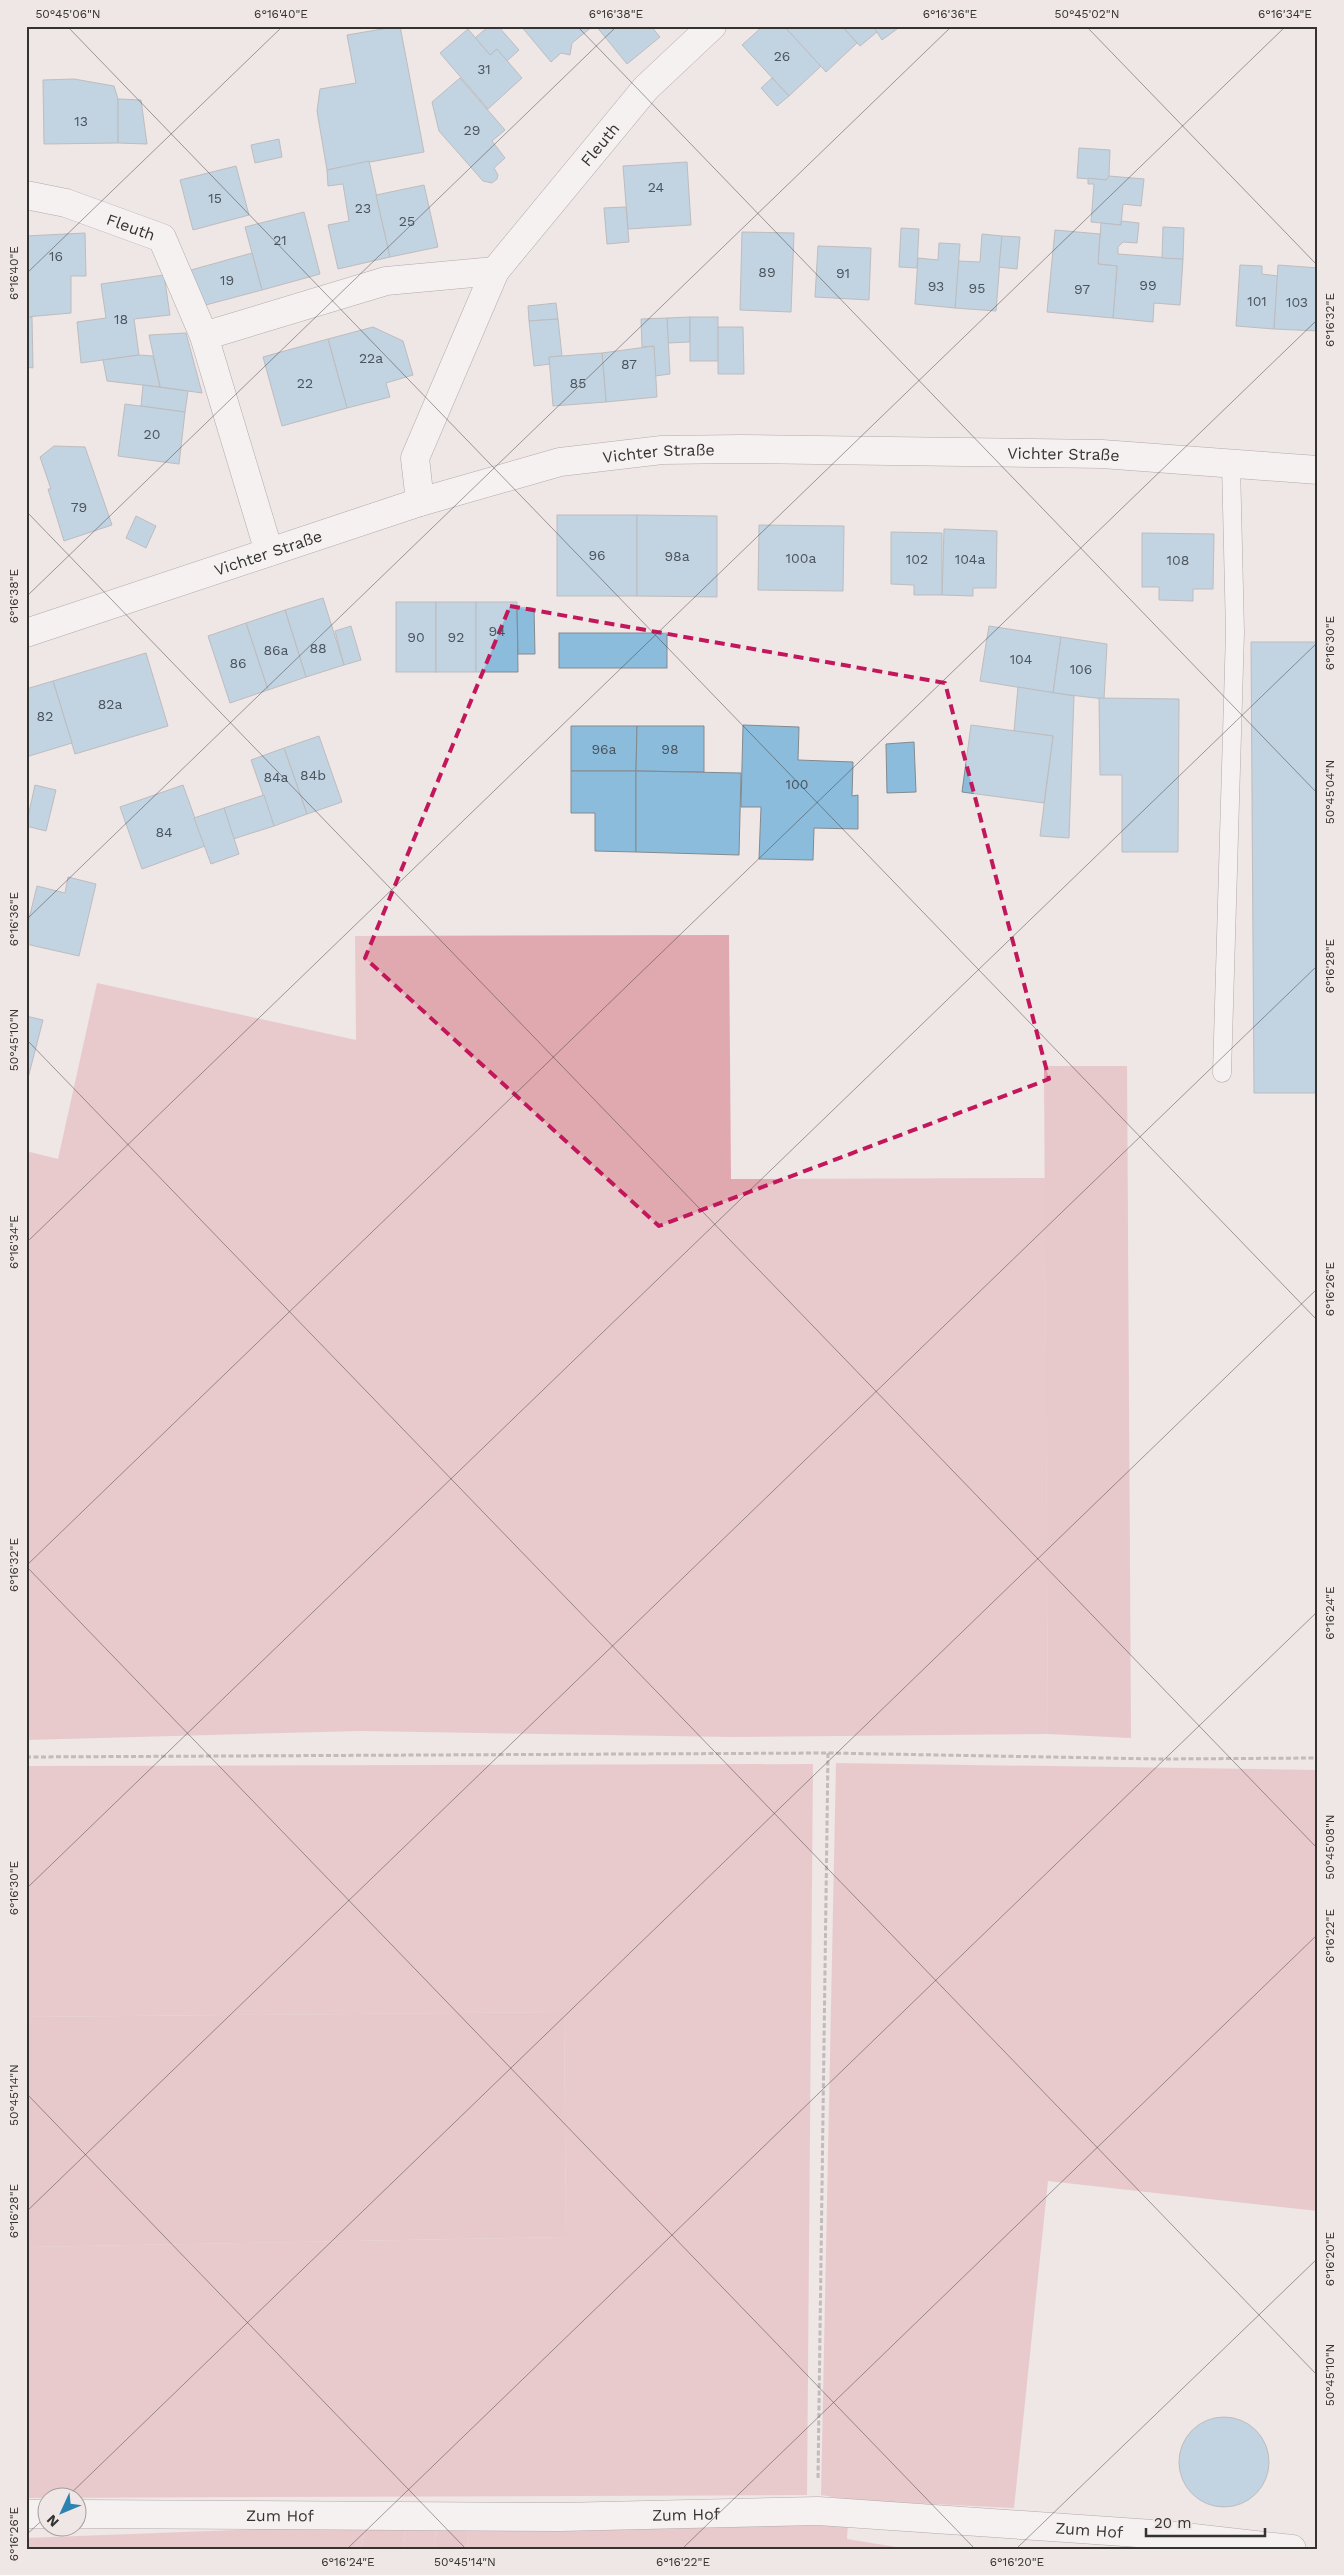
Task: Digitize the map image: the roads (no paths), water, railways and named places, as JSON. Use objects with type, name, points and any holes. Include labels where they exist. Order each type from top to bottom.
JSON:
[{"type":"street","name":"Fleuth","points":[[420,502],[415,458],[495,271],[646,88],[712,26]]},
{"type":"street","name":"Fleuth","points":[[26,195],[66,203],[162,238],[204,336],[269,552]]},
{"type":"street","points":[[204,336],[386,281],[495,271]]},
{"type":"street","name":"Vichter Straße","points":[[26,633],[420,502],[560,462],[662,450],[1102,454],[1318,470]]},
{"type":"street","name":"Zum Hof","points":[[88,2514],[560,2517],[818,2511],[1167,2535],[1292,2549]]},
{"type":"lane","points":[[1222,1074],[1235,632],[1231,464]]}]
